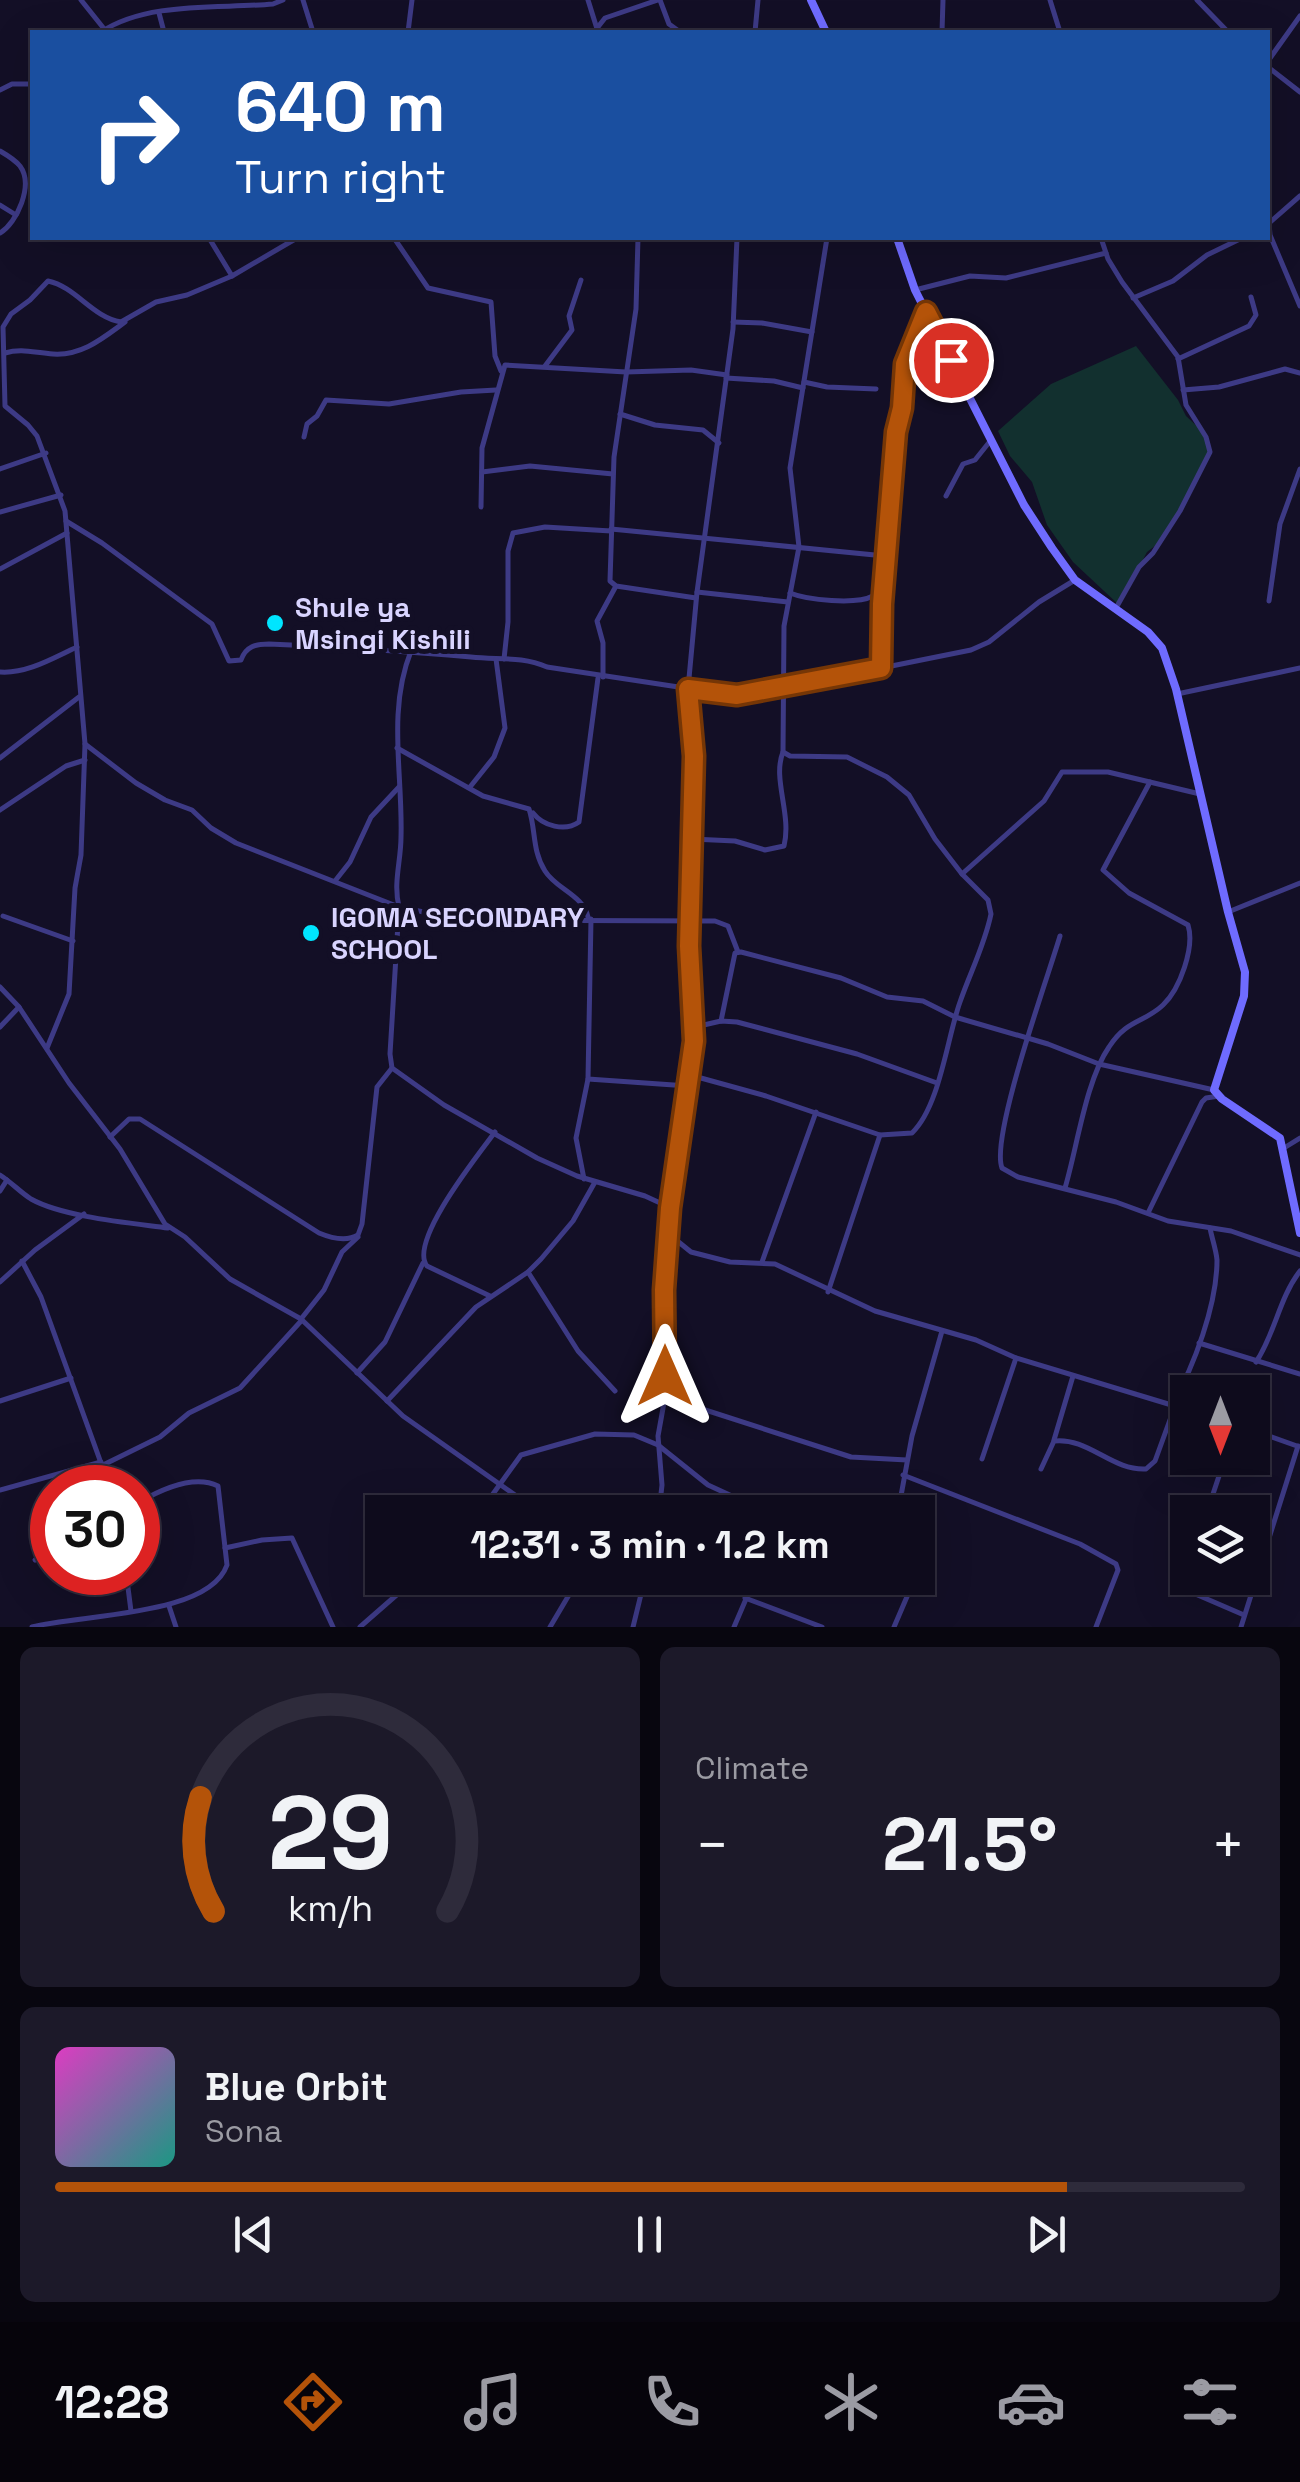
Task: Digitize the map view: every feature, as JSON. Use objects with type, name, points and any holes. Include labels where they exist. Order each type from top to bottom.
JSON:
[{"type":"main road","points":[[812,0],[825,30]]},
{"type":"main road","points":[[898,240],[915,290],[1024,505],[1075,580],[1148,632],[1162,648],[1178,694],[1246,983],[1216,1093],[1276,1132],[1284,1148],[1300,1232]]},
{"type":"street","points":[[81,0],[103,30]]},
{"type":"street","points":[[191,0],[192,10]]},
{"type":"street","points":[[107,30],[126,18],[283,0]]},
{"type":"street","points":[[304,0],[312,30]]},
{"type":"street","points":[[408,30],[412,0]]},
{"type":"street","points":[[588,0],[596,30],[615,14],[659,0],[669,24],[677,30]]},
{"type":"street","points":[[755,30],[758,0]]},
{"type":"street","points":[[942,30],[943,0]]},
{"type":"street","points":[[1050,0],[1059,30]]},
{"type":"street","points":[[1197,0],[1226,30]]},
{"type":"street","points":[[159,13],[163,30]]},
{"type":"street","points":[[1270,61],[1300,16]]},
{"type":"street","points":[[1270,66],[1300,92]]},
{"type":"street","points":[[0,90],[12,84],[30,84]]},
{"type":"street","points":[[0,151],[19,164],[24,173],[23,197],[16,215],[0,233]]},
{"type":"street","points":[[1270,222],[1300,196]]},
{"type":"street","points":[[0,205],[16,215]]},
{"type":"street","points":[[1270,235],[1300,306]]},
{"type":"street","points":[[210,240],[232,276]]},
{"type":"street","points":[[4,353],[81,351],[162,300],[187,295],[232,276],[294,240]]},
{"type":"street","points":[[395,240],[428,288],[491,302],[496,362],[501,371]]},
{"type":"street","points":[[638,240],[636,309],[614,474],[610,580],[616,586],[788,602]]},
{"type":"street","points":[[661,1495],[658,1446],[665,1396],[664,1290],[670,1208],[694,1027],[690,920],[694,756],[688,689],[734,322],[737,240]]},
{"type":"street","points":[[692,839],[735,841],[764,850],[784,846],[786,802],[779,770],[783,752],[784,626],[799,547],[790,468],[828,240]]},
{"type":"street","points":[[1102,240],[1133,298],[1178,359],[1191,418],[1206,437],[1210,452],[1180,511],[1153,553],[1139,567],[1116,608]]},
{"type":"street","points":[[1133,298],[1174,281],[1207,255],[1238,240]]},
{"type":"street","points":[[915,290],[962,277],[1006,278],[1106,254]]},
{"type":"street","points":[[545,366],[572,330],[569,316],[581,280]]},
{"type":"street","points":[[46,1048],[67,1003],[85,744],[61,495],[33,429],[3,412],[4,353],[0,336],[11,314],[48,281],[60,285],[104,318],[128,320]]},
{"type":"street","points":[[1178,359],[1250,326],[1256,315],[1251,297]]},
{"type":"street","points":[[881,668],[885,556],[905,364],[926,312]]},
{"type":"street","points":[[734,322],[812,332]]},
{"type":"street","points":[[481,506],[482,448],[501,371],[510,364],[626,372],[660,369],[876,389]]},
{"type":"street","points":[[1183,390],[1220,387],[1285,369],[1300,372]]},
{"type":"street","points":[[304,436],[307,424],[326,400],[389,404],[496,390]]},
{"type":"street","points":[[620,414],[654,425],[702,430],[719,443]]},
{"type":"street","points":[[946,496],[963,464],[975,460],[992,440]]},
{"type":"street","points":[[0,468],[46,453]]},
{"type":"street","points":[[482,472],[530,466],[614,474]]},
{"type":"street","points":[[1268,601],[1280,524],[1300,469]]},
{"type":"street","points":[[0,512],[61,495]]},
{"type":"street","points":[[66,521],[212,624],[230,661],[241,660],[244,651],[260,644],[527,658],[547,668],[731,695],[921,663],[989,642],[1039,602],[1075,580]]},
{"type":"street","points":[[470,787],[494,757],[505,728],[500,659],[508,622],[508,552],[513,533],[546,527],[611,530],[885,556]]},
{"type":"street","points":[[0,569],[66,532]]},
{"type":"street","points":[[398,748],[492,800],[519,804],[543,824],[570,827],[579,822],[581,786],[600,677],[603,643],[597,621],[616,586]]},
{"type":"street","points":[[790,593],[802,598],[822,596],[830,601],[866,600],[872,596],[882,604]]},
{"type":"street","points":[[0,672],[33,667],[78,647]]},
{"type":"street","points":[[0,1490],[102,1463],[160,1437],[189,1413],[240,1388],[324,1290],[346,1247],[358,1235],[377,1087],[392,1068],[399,907],[396,884],[402,843],[400,690],[411,651]]},
{"type":"street","points":[[1178,694],[1300,668]]},
{"type":"street","points":[[764,690],[782,700]]},
{"type":"street","points":[[0,758],[79,696]]},
{"type":"street","points":[[85,744],[153,794],[192,810],[224,837],[399,907],[463,920],[590,918],[725,924],[738,952],[731,964],[722,1021]]},
{"type":"street","points":[[690,1076],[880,1135],[912,1133],[919,1126],[937,1083],[991,914],[988,900],[935,839],[909,795],[887,777],[847,756],[790,756],[783,752]]},
{"type":"street","points":[[0,810],[66,766],[85,760]]},
{"type":"street","points":[[962,874],[1036,809],[1061,772],[1108,772],[1200,794]]},
{"type":"street","points":[[1065,1188],[1099,1064],[1126,1025],[1166,1001],[1178,980],[1189,940],[1188,925],[1128,892],[1104,870],[1150,782]]},
{"type":"street","points":[[335,881],[350,862],[372,817],[399,787]]},
{"type":"street","points":[[531,811],[532,838],[543,869],[580,902],[590,918],[588,1079],[576,1138],[584,1179]]},
{"type":"street","points":[[1228,912],[1300,883]]},
{"type":"street","points":[[3,916],[73,941]]},
{"type":"street","points":[[1060,936],[1012,1090],[998,1158],[1002,1168],[1018,1177],[1148,1212],[1168,1222],[1231,1232],[1300,1255]]},
{"type":"street","points":[[738,952],[841,978],[887,997],[923,1001],[956,1017],[1099,1064],[1216,1093]]},
{"type":"street","points":[[0,987],[19,1007],[120,1149],[158,1216],[171,1229],[230,1279],[301,1319],[403,1416],[514,1495]]},
{"type":"street","points":[[0,1027],[19,1007]]},
{"type":"street","points":[[694,1027],[722,1021],[857,1054],[937,1083]]},
{"type":"street","points":[[392,1068],[444,1105],[537,1158],[584,1179],[644,1196],[670,1208]]},
{"type":"street","points":[[588,1079],[688,1086]]},
{"type":"street","points":[[1148,1212],[1202,1102],[1216,1093]]},
{"type":"street","points":[[762,1262],[816,1112]]},
{"type":"street","points":[[110,1138],[129,1119],[140,1119],[319,1233],[332,1238],[358,1235]]},
{"type":"street","points":[[358,1373],[385,1342],[423,1263],[422,1246],[495,1132]]},
{"type":"street","points":[[828,1292],[880,1135]]},
{"type":"street","points":[[1284,1148],[1300,1138]]},
{"type":"street","points":[[0,1175],[29,1198],[84,1214],[171,1229]]},
{"type":"street","points":[[0,1191],[7,1180]]},
{"type":"street","points":[[387,1402],[476,1307],[528,1272],[560,1239],[595,1182]]},
{"type":"street","points":[[0,1282],[84,1214]]},
{"type":"street","points":[[1186,1375],[1199,1343],[1216,1274],[1210,1228]]},
{"type":"street","points":[[670,1234],[684,1249],[716,1260],[762,1262],[792,1271],[828,1292],[875,1311],[1170,1404]]},
{"type":"street","points":[[22,1261],[42,1298],[102,1463]]},
{"type":"street","points":[[423,1263],[492,1296]]},
{"type":"street","points":[[1256,1362],[1272,1335],[1288,1288],[1300,1271]]},
{"type":"street","points":[[528,1272],[578,1350],[616,1391]]},
{"type":"street","points":[[901,1495],[942,1331]]},
{"type":"street","points":[[1199,1343],[1300,1374]]},
{"type":"street","points":[[982,1459],[1016,1358]]},
{"type":"street","points":[[1041,1468],[1054,1441],[1073,1376]]},
{"type":"street","points":[[0,1400],[71,1378]]},
{"type":"street","points":[[665,1396],[851,1457],[907,1460]]},
{"type":"street","points":[[1054,1441],[1082,1446],[1130,1469],[1146,1469],[1155,1461],[1170,1417]]},
{"type":"street","points":[[493,1495],[521,1454],[554,1448],[581,1437],[624,1432],[658,1446],[708,1485],[730,1495]]},
{"type":"street","points":[[1241,1627],[1299,1446],[1270,1436]]},
{"type":"street","points":[[904,1475],[1080,1544],[1116,1564],[1118,1570],[1096,1627]]},
{"type":"street","points":[[32,1627],[168,1606],[222,1577],[227,1565],[220,1489],[215,1483],[187,1483],[160,1493]]},
{"type":"street","points":[[225,1548],[292,1538],[333,1627]]},
{"type":"street","points":[[130,1595],[132,1611]]},
{"type":"street","points":[[360,1627],[397,1595]]},
{"type":"street","points":[[550,1627],[569,1595]]},
{"type":"street","points":[[633,1627],[641,1595]]},
{"type":"street","points":[[734,1627],[747,1595]]},
{"type":"street","points":[[894,1627],[908,1595]]},
{"type":"street","points":[[1197,1595],[1244,1616]]},
{"type":"street","points":[[745,1598],[822,1627]]},
{"type":"street","points":[[168,1606],[176,1627]]},
{"type":"green space","points":[[1136,346],[1186,416],[1201,430],[1210,449],[1165,538],[1147,552],[1119,605],[1073,562],[1047,525],[1032,482],[1010,456],[998,431],[1051,384]]},
{"type":"place","name":"Shule ya Msingi Kishili","points":[[275,623]]},
{"type":"place","name":"IGOMA SECONDARY SCHOOL","points":[[311,933]]},
{"type":"route","points":[[665,1376],[664,1290],[670,1208],[694,1041],[689,946],[694,756],[688,689],[737,695],[881,668],[882,604],[896,432],[905,387],[905,364],[926,312],[951,360]]}]
